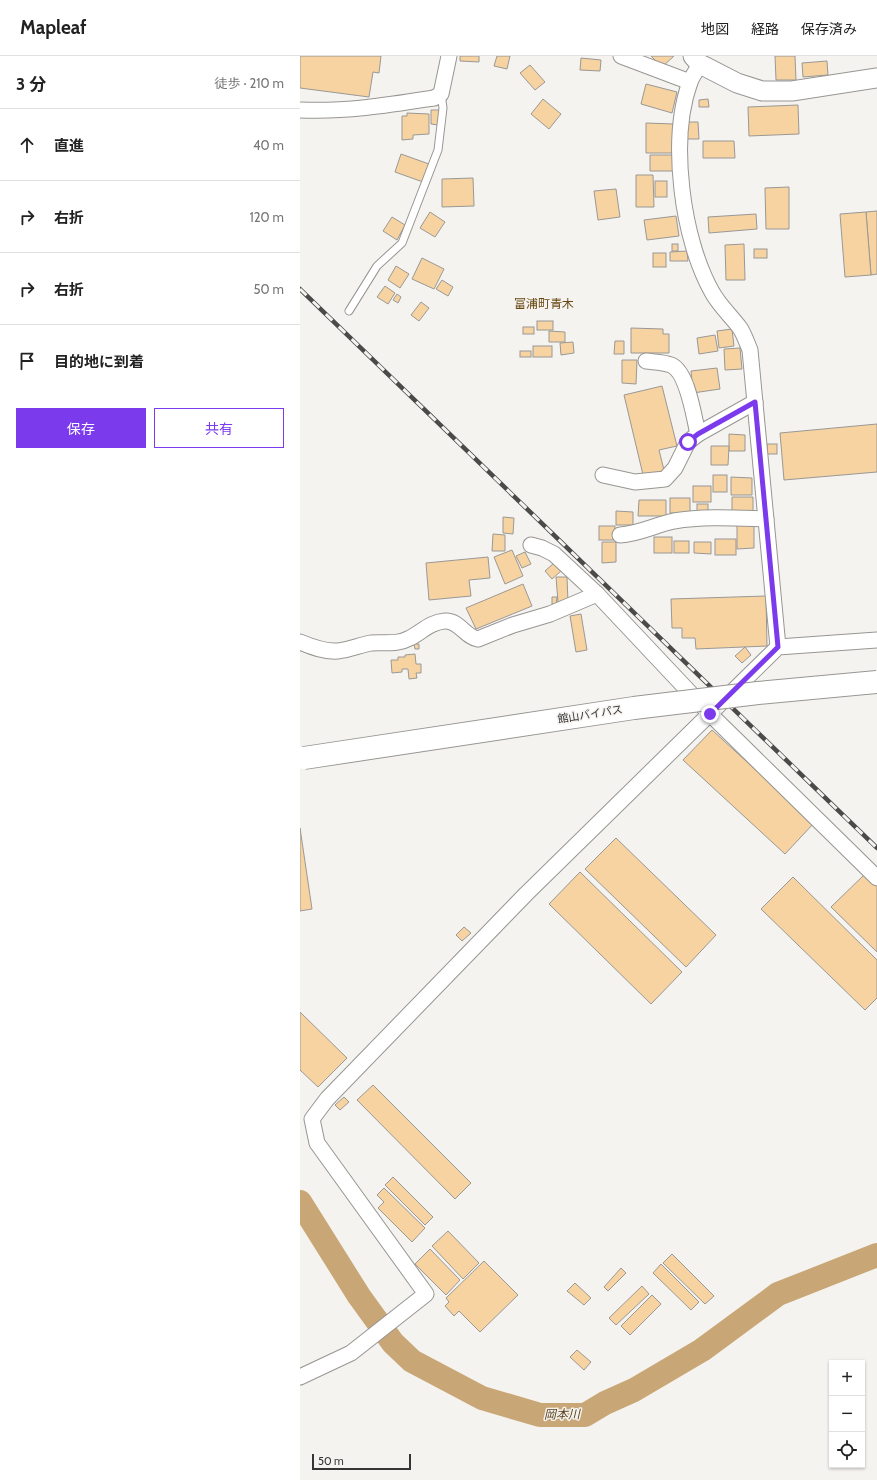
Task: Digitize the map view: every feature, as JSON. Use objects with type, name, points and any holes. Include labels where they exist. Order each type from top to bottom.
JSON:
[{"type":"highway","name":"館山バイパス","points":[[304,758],[634,708],[758,693],[877,682]]},
{"type":"street","points":[[300,110],[333,111],[370,108],[434,98],[441,94],[450,56]]},
{"type":"street","points":[[621,56],[690,82]]},
{"type":"street","points":[[778,647],[750,350],[741,329],[712,294],[702,272],[687,222],[680,173],[682,115],[697,60],[737,83],[762,91],[792,92],[877,78]]},
{"type":"street","points":[[646,361],[672,365],[679,372],[686,384],[698,434]]},
{"type":"street","points":[[603,476],[635,482],[665,479],[675,468],[688,442],[698,434],[755,402]]},
{"type":"street","points":[[620,535],[634,534],[673,522],[718,517],[766,519]]},
{"type":"street","points":[[530,545],[542,548],[554,554],[597,594],[710,714],[877,878]]},
{"type":"street","points":[[300,642],[315,648],[337,651],[371,643],[395,644],[410,639],[430,624],[445,621],[453,622],[472,638],[478,639],[513,625],[550,614],[597,594]]},
{"type":"street","points":[[300,1377],[351,1353],[426,1294],[317,1143],[312,1119],[328,1099],[526,894],[778,647],[877,640]]},
{"type":"lane","points":[[349,311],[377,266],[402,243],[438,150],[443,108],[441,94]]},
{"type":"building","points":[[300,56],[381,56],[379,73],[373,72],[369,97],[300,88]]},
{"type":"building","points":[[460,56],[479,56],[479,62],[460,61]]},
{"type":"building","points":[[497,56],[510,56],[507,69],[494,66]]},
{"type":"building","points":[[651,56],[674,56],[662,67]]},
{"type":"building","points":[[775,56],[795,56],[796,80],[776,80]]},
{"type":"building","points":[[581,58],[601,60],[600,71],[580,70]]},
{"type":"building","points":[[827,61],[828,75],[803,77],[802,63]]},
{"type":"building","points":[[530,65],[545,82],[535,90],[520,73]]},
{"type":"building","points":[[646,84],[677,92],[672,113],[641,104]]},
{"type":"building","points":[[543,99],[561,114],[549,129],[531,114]]},
{"type":"building","points":[[708,99],[709,107],[699,107],[699,100]]},
{"type":"building","points":[[798,105],[799,134],[749,136],[748,107]]},
{"type":"building","points":[[431,110],[439,110],[438,125],[431,124]]},
{"type":"building","points":[[407,113],[429,114],[429,134],[413,135],[413,139],[402,140],[402,116],[407,116]]},
{"type":"building","points":[[685,122],[698,122],[699,139],[686,139]]},
{"type":"building","points":[[646,123],[674,124],[673,153],[646,153]]},
{"type":"building","points":[[703,141],[734,141],[735,158],[703,158]]},
{"type":"building","points":[[401,154],[429,164],[423,182],[395,172]]},
{"type":"building","points":[[650,155],[674,155],[673,171],[650,171]]},
{"type":"building","points":[[636,175],[653,175],[654,207],[636,207]]},
{"type":"building","points":[[473,178],[474,206],[442,207],[442,179]]},
{"type":"building","points":[[655,181],[667,181],[667,197],[655,197]]},
{"type":"building","points":[[789,187],[789,229],[766,229],[765,188]]},
{"type":"building","points":[[616,189],[620,217],[598,220],[594,191]]},
{"type":"building","points":[[877,211],[877,274],[871,275],[866,212]]},
{"type":"building","points":[[430,212],[445,222],[435,237],[420,228]]},
{"type":"building","points":[[866,212],[871,275],[845,277],[840,214]]},
{"type":"building","points":[[756,214],[757,229],[709,233],[708,217]]},
{"type":"building","points":[[676,216],[679,236],[647,240],[644,220]]},
{"type":"building","points":[[392,217],[405,225],[397,240],[383,231]]},
{"type":"building","points":[[672,244],[678,244],[678,251],[672,251]]},
{"type":"building","points":[[744,244],[745,280],[726,280],[725,245]]},
{"type":"building","points":[[754,249],[767,249],[767,258],[754,258]]},
{"type":"building","points":[[687,251],[688,261],[670,261],[670,252]]},
{"type":"building","points":[[653,253],[666,253],[666,267],[653,267]]},
{"type":"building","points":[[422,258],[444,269],[434,289],[412,279]]},
{"type":"building","points":[[396,266],[409,274],[400,288],[388,280]]},
{"type":"building","points":[[442,280],[453,287],[448,296],[436,289]]},
{"type":"building","points":[[385,286],[395,293],[388,304],[377,297]]},
{"type":"building","points":[[397,294],[401,297],[398,303],[393,300]]},
{"type":"building","points":[[421,302],[429,308],[419,321],[411,315]]},
{"type":"building","points":[[537,321],[553,321],[553,330],[537,330]]},
{"type":"building","points":[[523,327],[534,327],[534,334],[523,334]]},
{"type":"building","points":[[631,328],[663,329],[663,334],[669,334],[669,353],[631,353]]},
{"type":"building","points":[[732,329],[734,346],[719,348],[717,331]]},
{"type":"building","points":[[549,331],[565,332],[565,342],[549,342]]},
{"type":"building","points":[[715,335],[718,351],[699,354],[697,338]]},
{"type":"building","points":[[615,341],[624,341],[624,354],[614,354]]},
{"type":"building","points":[[573,342],[574,353],[561,355],[560,343]]},
{"type":"building","points":[[533,346],[552,346],[552,357],[533,357]]},
{"type":"building","points":[[740,348],[742,369],[725,370],[724,349]]},
{"type":"building","points":[[520,351],[531,351],[531,357],[520,357]]},
{"type":"building","points":[[622,360],[637,360],[636,384],[622,383]]},
{"type":"building","points":[[717,368],[720,389],[693,393],[691,371]]},
{"type":"building","points":[[662,386],[677,446],[659,450],[665,474],[644,479],[624,395]]},
{"type":"building","points":[[877,424],[877,472],[784,480],[780,433]]},
{"type":"building","points":[[729,434],[745,435],[745,451],[729,451]]},
{"type":"building","points":[[767,444],[777,444],[777,454],[767,454]]},
{"type":"building","points":[[711,446],[729,446],[728,465],[711,465]]},
{"type":"building","points":[[713,475],[727,475],[727,492],[713,492]]},
{"type":"building","points":[[731,477],[752,478],[752,495],[731,495]]},
{"type":"building","points":[[693,486],[711,486],[711,502],[693,502]]},
{"type":"building","points":[[732,497],[753,497],[753,512],[732,511]]},
{"type":"building","points":[[670,498],[690,498],[690,513],[670,513]]},
{"type":"building","points":[[639,500],[666,500],[666,516],[638,516]]},
{"type":"building","points":[[697,504],[708,504],[708,515],[697,515]]},
{"type":"building","points":[[616,511],[633,512],[633,525],[616,525]]},
{"type":"building","points":[[503,517],[514,518],[513,534],[503,533]]},
{"type":"building","points":[[737,524],[754,524],[754,548],[737,549]]},
{"type":"building","points":[[599,526],[615,526],[615,540],[599,540]]},
{"type":"building","points":[[493,534],[505,535],[505,551],[492,551]]},
{"type":"building","points":[[654,537],[672,537],[672,553],[654,553]]},
{"type":"building","points":[[715,539],[736,539],[736,555],[715,555]]},
{"type":"building","points":[[674,541],[689,541],[689,553],[674,553]]},
{"type":"building","points":[[602,542],[616,542],[616,562],[602,563]]},
{"type":"building","points":[[694,542],[711,542],[711,554],[694,553]]},
{"type":"building","points":[[512,550],[523,576],[505,584],[494,557]]},
{"type":"building","points":[[525,552],[531,564],[522,568],[516,556]]},
{"type":"building","points":[[488,557],[490,578],[469,580],[471,596],[429,600],[426,563]]},
{"type":"building","points":[[554,563],[561,571],[552,579],[545,571]]},
{"type":"building","points":[[556,577],[567,577],[568,602],[558,602]]},
{"type":"building","points":[[523,584],[532,606],[476,629],[466,608]]},
{"type":"building","points":[[766,596],[767,646],[696,649],[695,638],[682,638],[682,628],[672,628],[671,599]]},
{"type":"building","points":[[552,597],[557,597],[556,605],[552,604]]},
{"type":"building","points":[[581,614],[587,650],[576,652],[570,616]]},
{"type":"building","points":[[414,644],[419,644],[419,649],[415,649]]},
{"type":"building","points":[[745,647],[751,655],[742,663],[735,656]]},
{"type":"building","points":[[415,654],[416,664],[421,664],[421,673],[416,673],[417,678],[409,679],[408,669],[402,669],[402,672],[392,673],[391,660],[398,660],[398,657],[405,657],[405,655]]},
{"type":"building","points":[[712,730],[814,823],[785,854],[683,760]]},
{"type":"building","points":[[300,828],[312,909],[300,911]]},
{"type":"building","points":[[616,838],[716,935],[686,967],[585,869]]},
{"type":"building","points":[[580,872],[682,972],[651,1004],[549,904]]},
{"type":"building","points":[[865,874],[877,886],[877,952],[831,907]]},
{"type":"building","points":[[793,877],[877,960],[877,998],[865,1010],[761,909]]},
{"type":"building","points":[[464,927],[471,933],[462,941],[456,935]]},
{"type":"building","points":[[300,1012],[347,1058],[318,1087],[300,1070]]},
{"type":"building","points":[[373,1085],[471,1183],[455,1199],[357,1100]]},
{"type":"building","points":[[344,1097],[349,1102],[340,1110],[335,1105]]},
{"type":"building","points":[[393,1177],[433,1217],[425,1225],[385,1185]]},
{"type":"building","points":[[384,1188],[425,1228],[412,1242],[378,1208],[384,1202],[377,1195]]},
{"type":"building","points":[[448,1231],[479,1263],[463,1279],[432,1246]]},
{"type":"building","points":[[430,1249],[460,1280],[446,1295],[415,1264]]},
{"type":"building","points":[[672,1254],[714,1296],[705,1304],[663,1263]]},
{"type":"building","points":[[484,1261],[518,1295],[480,1332],[459,1311],[454,1316],[445,1306],[449,1302],[446,1298]]},
{"type":"building","points":[[661,1264],[699,1302],[691,1310],[653,1273]]},
{"type":"building","points":[[621,1268],[626,1273],[608,1291],[604,1287]]},
{"type":"building","points":[[575,1283],[591,1298],[584,1305],[567,1291]]},
{"type":"building","points":[[642,1286],[649,1294],[616,1325],[609,1318]]},
{"type":"building","points":[[652,1295],[661,1304],[630,1335],[621,1326]]},
{"type":"building","points":[[577,1350],[591,1362],[584,1370],[570,1357]]},
{"type":"waterway","name":"岡本川","points":[[300,1202],[359,1296],[393,1343],[412,1361],[482,1398],[540,1415],[585,1415],[605,1403],[634,1390],[702,1350],[778,1294],[877,1255]]},
{"type":"railway","points":[[300,289],[877,848]]},
{"type":"district","name":"富浦町青木","points":[[544,303]]},
{"type":"route","points":[[688,442],[698,434],[755,402],[778,647],[710,714]]}]
